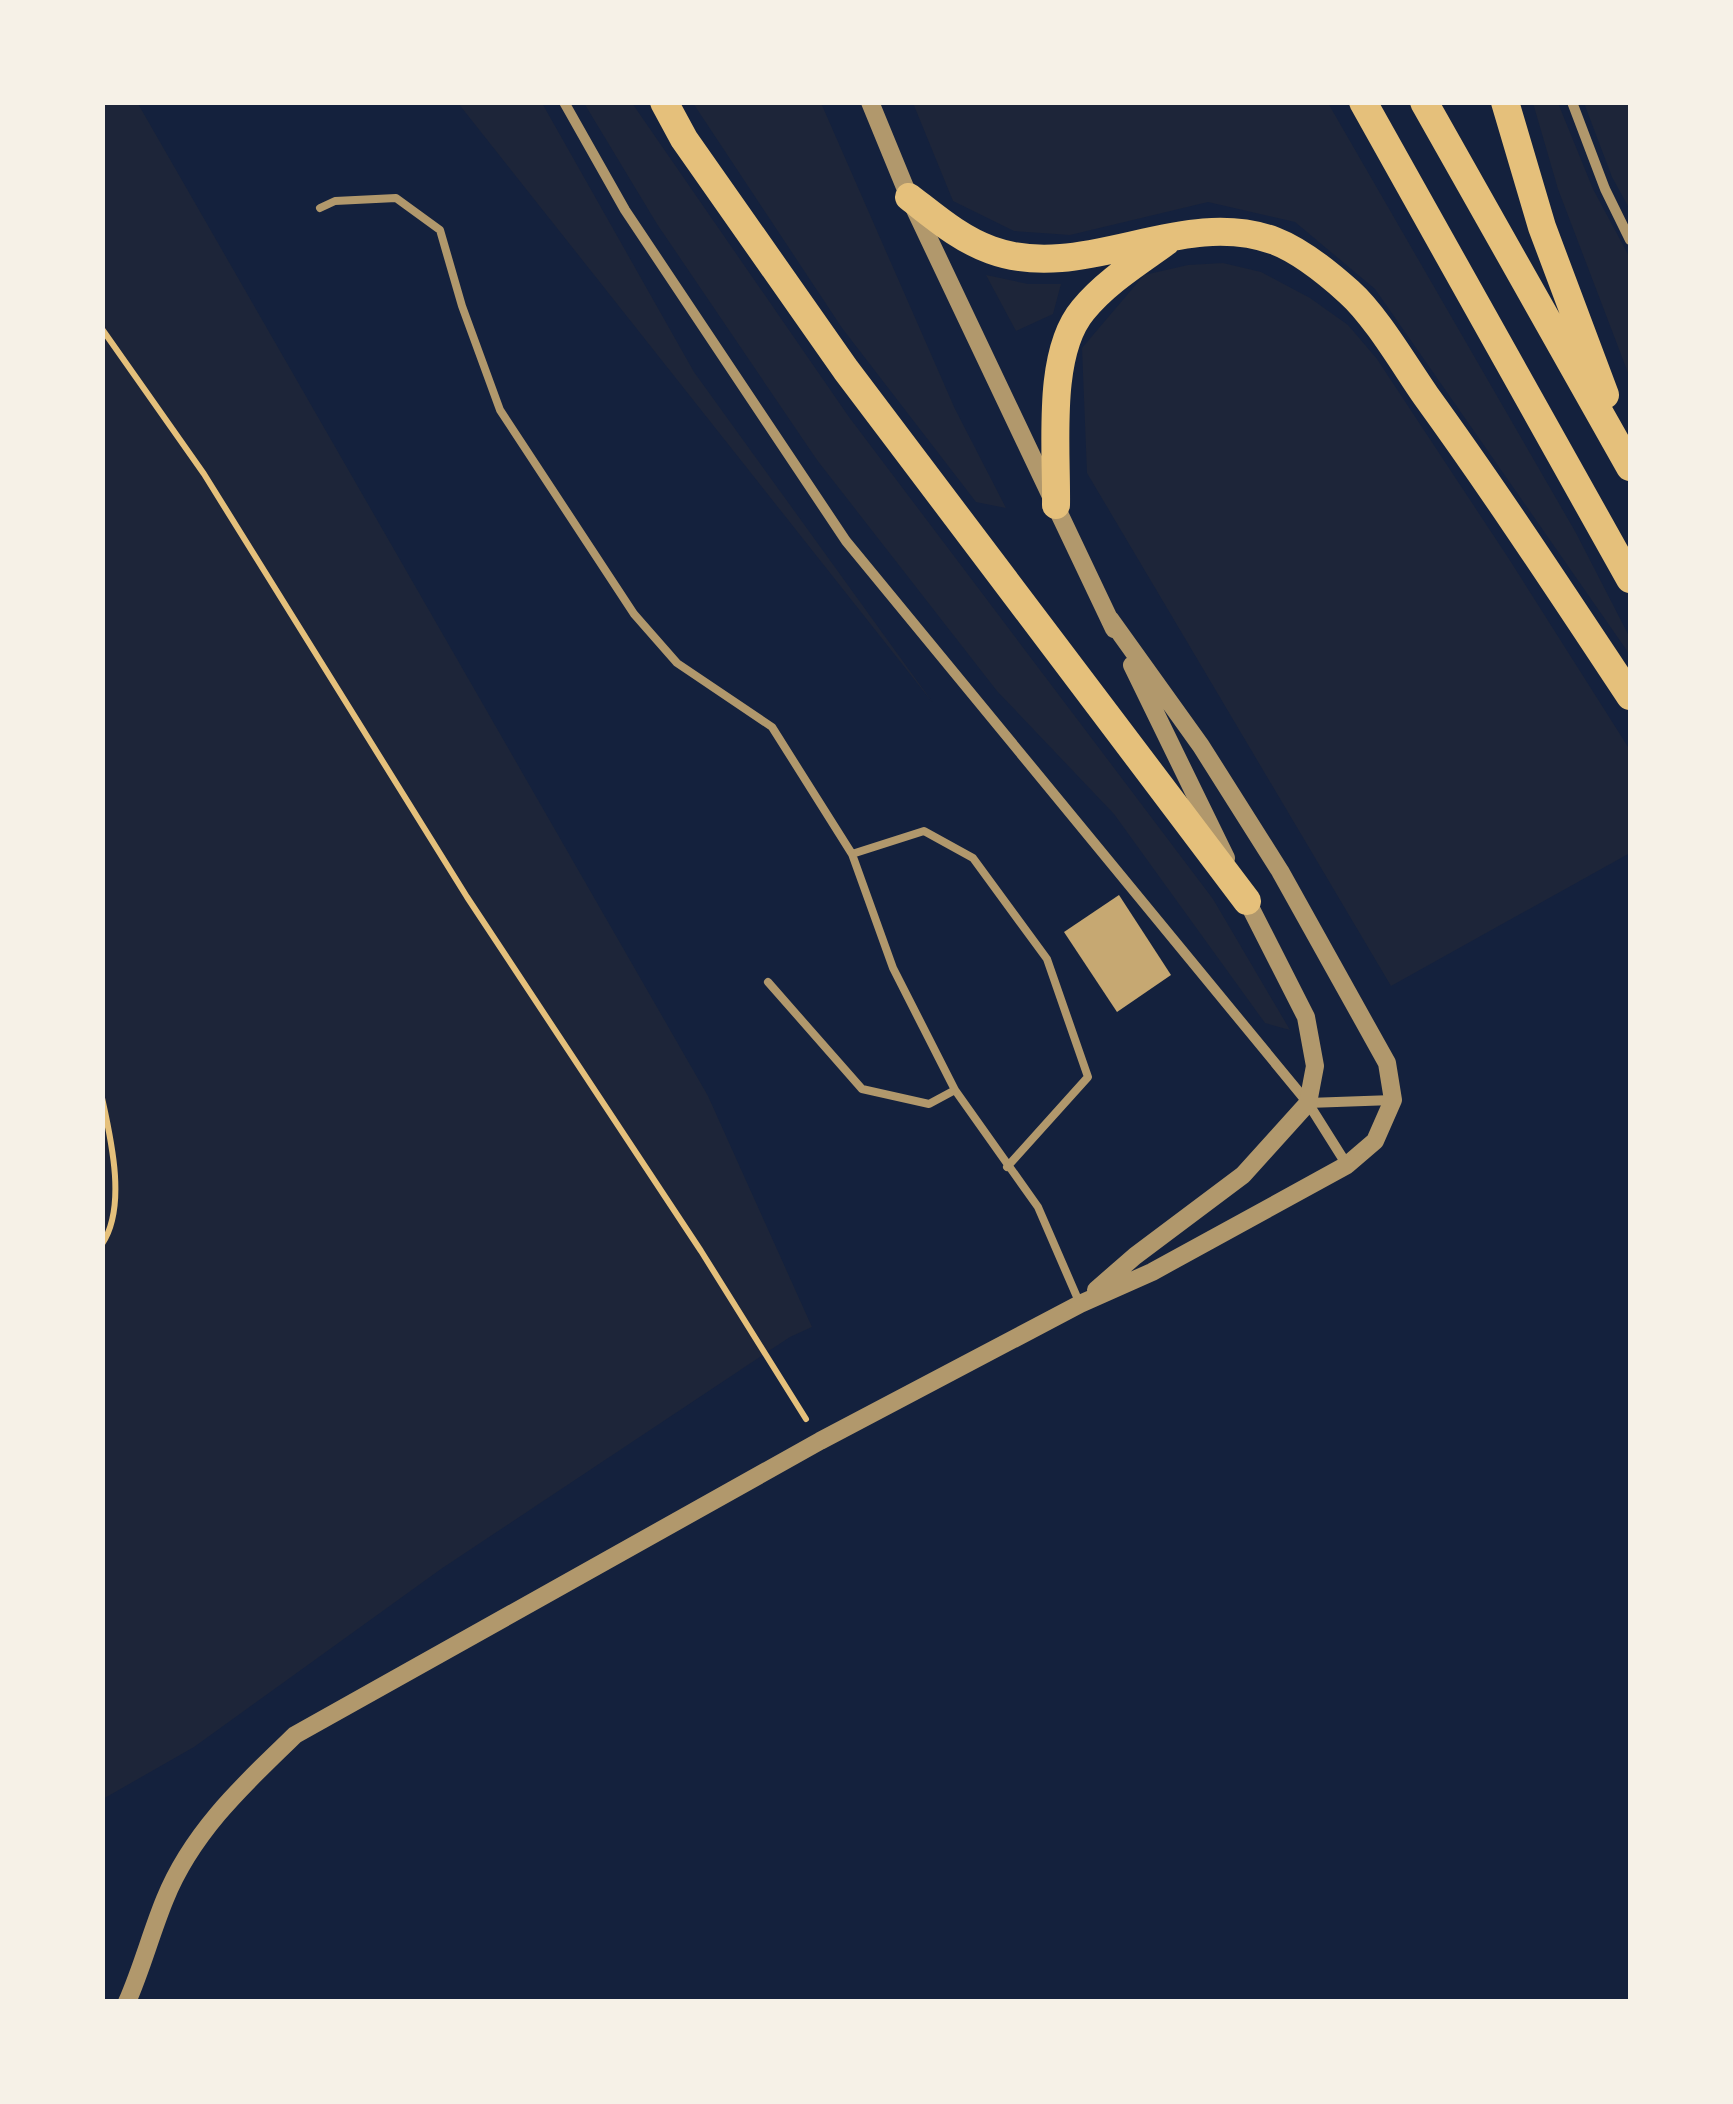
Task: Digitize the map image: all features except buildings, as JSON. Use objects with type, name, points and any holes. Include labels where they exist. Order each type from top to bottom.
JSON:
[{"type":"highway","points":[[664,102],[684,139],[846,370],[1247,901]]},
{"type":"highway","points":[[1363,102],[1630,579]]},
{"type":"highway","points":[[1424,102],[1630,464]]},
{"type":"highway","points":[[1504,102],[1542,227],[1630,464]]},
{"type":"highway","points":[[909,197],[962,237],[994,251],[1019,256],[1061,258],[1198,232],[1274,241],[1301,256],[1352,294],[1474,463],[1630,696]]},
{"type":"highway","points":[[1056,505],[1058,380],[1065,339],[1081,312],[1110,282],[1172,238]]},
{"type":"street","points":[[564,102],[625,210],[846,541],[1308,1103],[1347,1165]]},
{"type":"street","points":[[870,102],[909,197],[1306,1018],[1316,1066],[1308,1103],[1243,1174],[1134,1256],[1080,1304]]},
{"type":"street","points":[[1572,102],[1605,189],[1630,240]]},
{"type":"street","points":[[126,2002],[166,1897],[198,1837],[227,1800],[295,1735],[820,1441],[1080,1304],[1152,1272],[1347,1165],[1375,1141],[1394,1100],[1387,1062],[1280,871],[1201,746],[1110,619]]},
{"type":"street","points":[[1308,1103],[1394,1100]]},
{"type":"street","points":[[141,1971],[142,2002]]},
{"type":"lane","points":[[320,208],[335,201],[396,198],[440,230],[462,306],[500,410],[624,598],[677,662],[772,727],[852,854],[893,968],[954,1090],[1038,1207],[1080,1304]]},
{"type":"lane","points":[[852,854],[924,831],[973,858],[1047,958],[1088,1078],[1007,1166]]},
{"type":"lane","points":[[768,982],[862,1088],[929,1104],[954,1090]]},
{"type":"path","points":[[102,329],[204,474],[466,897],[700,1250],[820,1441]]},
{"type":"path","points":[[102,1098],[116,1181],[108,1235],[102,1244]]},
{"type":"shaded area","points":[[137,102],[708,1096],[812,1327],[790,1337],[441,1569],[194,1747],[103,1799],[102,103]]},
{"type":"shaded area","points":[[458,103],[542,103],[694,372],[933,703]]},
{"type":"shaded area","points":[[584,103],[632,103],[849,417],[1213,899],[1290,1030],[1265,1023],[1114,814],[997,691],[817,460],[657,224]]},
{"type":"shaded area","points":[[693,103],[821,103],[955,409],[1006,508],[976,502],[842,328]]},
{"type":"shaded area","points":[[913,103],[1328,103],[1576,533],[1630,638],[1630,655],[1375,289],[1295,222],[1208,202],[1070,235],[1014,231],[953,201]]},
{"type":"shaded area","points":[[1533,103],[1558,103],[1593,189],[1630,258],[1630,378],[1558,189]]},
{"type":"shaded area","points":[[1584,103],[1630,103],[1630,210],[1612,177]]},
{"type":"shaded area","points":[[1223,263],[1261,272],[1310,298],[1348,325],[1377,359],[1630,750],[1630,853],[1391,986],[1087,473],[1082,348],[1144,275],[1188,265]]},
{"type":"shaded area","points":[[986,275],[1028,284],[1061,284],[1053,314],[1016,331]]}]
